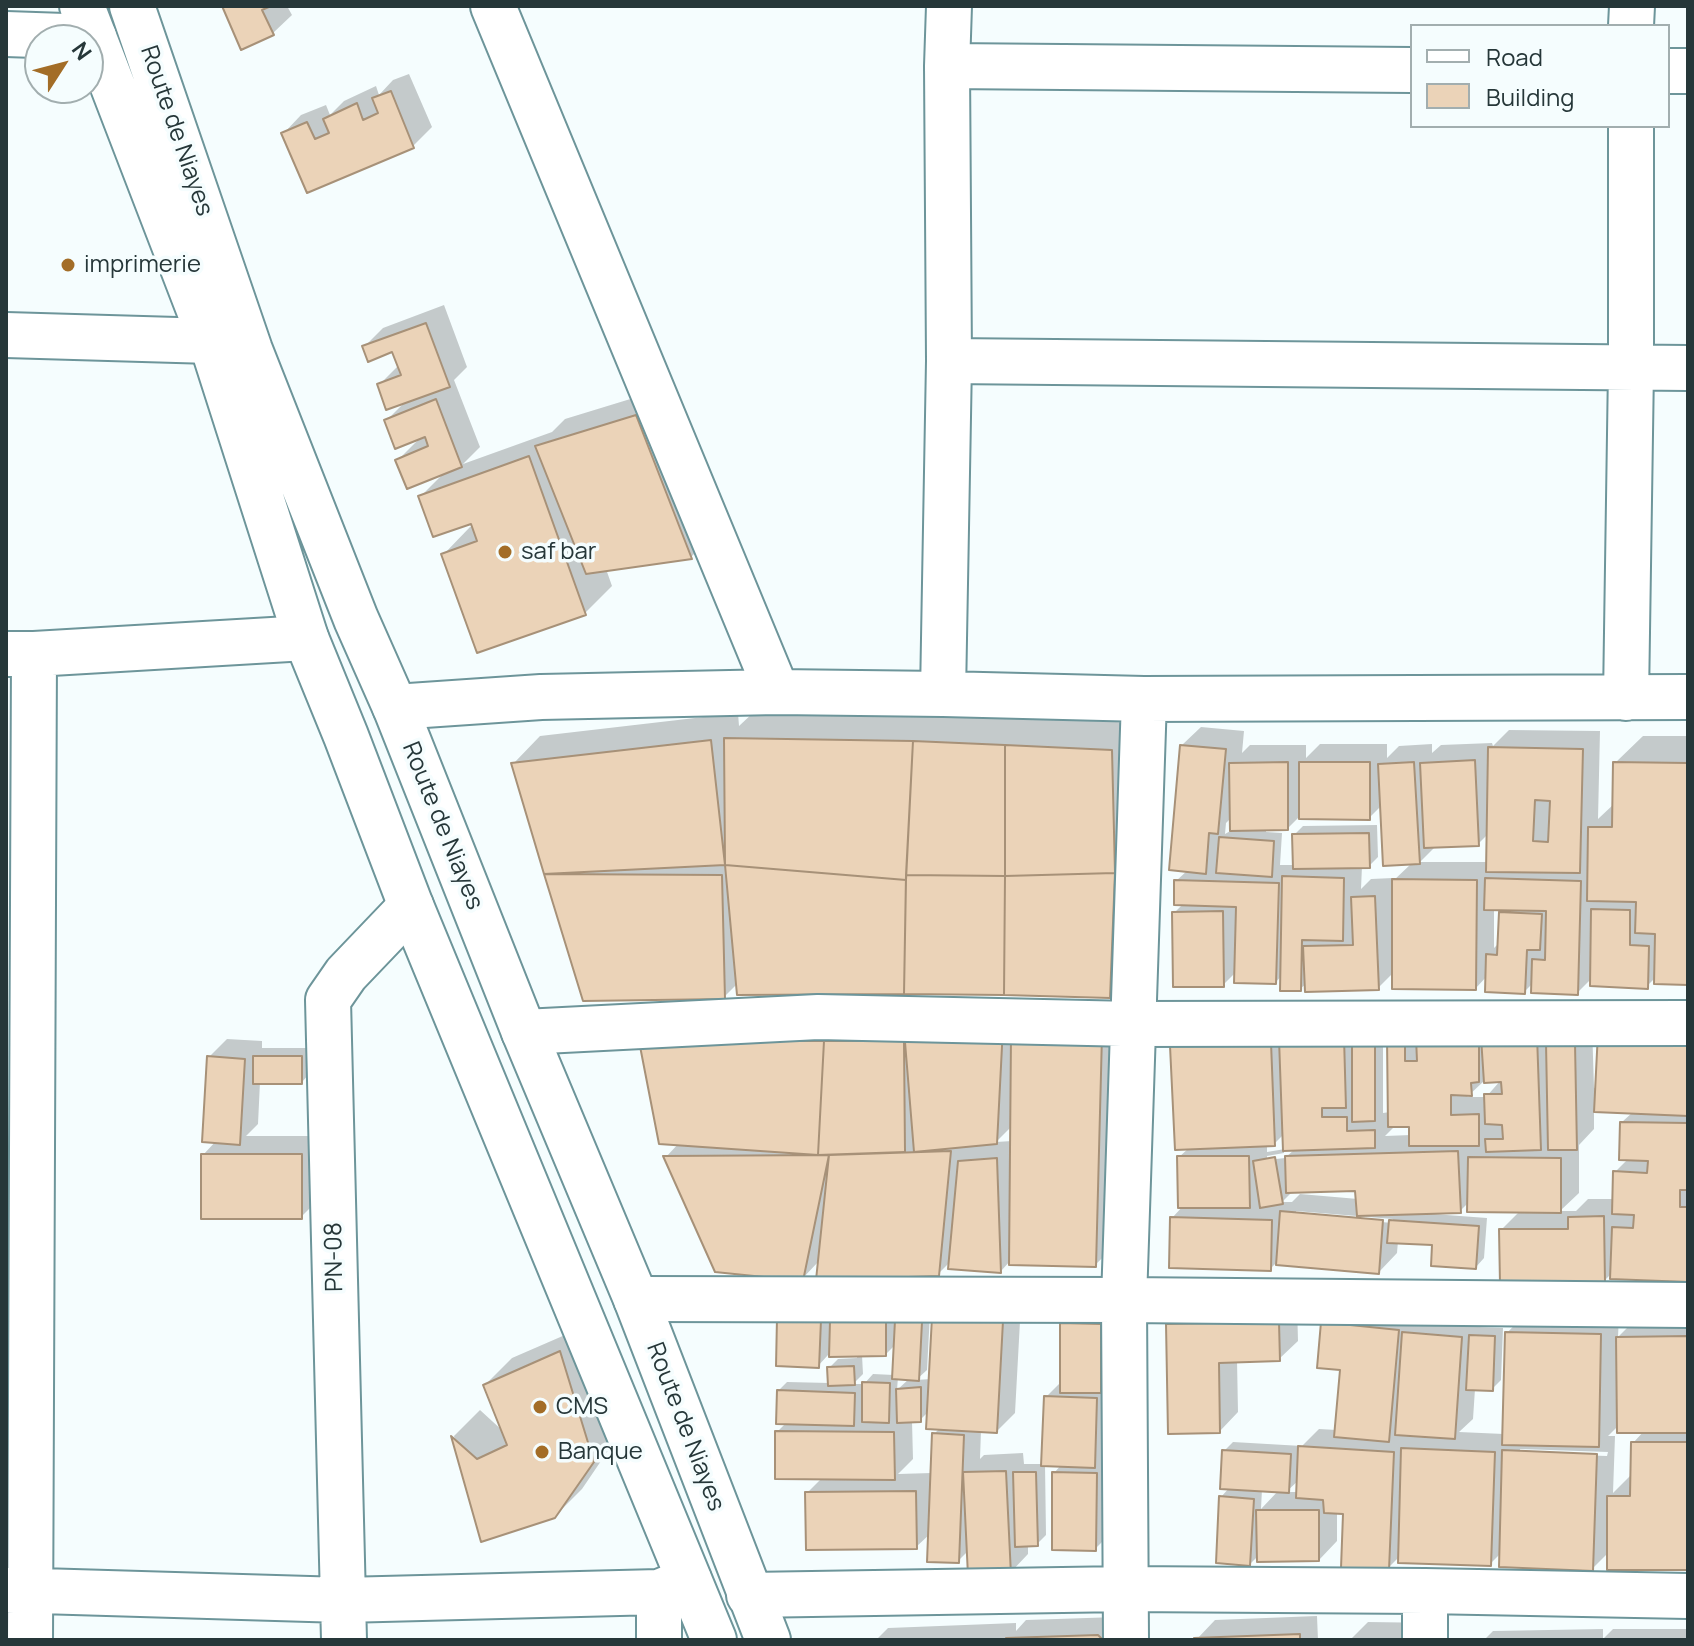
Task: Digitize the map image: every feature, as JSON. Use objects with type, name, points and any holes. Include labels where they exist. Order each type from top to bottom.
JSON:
[{"type":"street","name":"Route de Niayes","points":[[132,6],[250,350],[356,619],[395,707],[524,1032],[636,1299],[768,1640]]},
{"type":"street","points":[[493,6],[777,692]]},
{"type":"street","points":[[943,694],[949,361],[949,6]]},
{"type":"street","name":"Route de Niayes","points":[[88,22],[211,341],[306,638],[674,1586],[714,1640]]},
{"type":"street","points":[[6,34],[88,22]]},
{"type":"street","points":[[947,66],[1410,70]]},
{"type":"street","points":[[1626,698],[1631,128]]},
{"type":"street","points":[[6,335],[211,341]]},
{"type":"street","points":[[949,361],[1688,368]]},
{"type":"street","points":[[30,1640],[18,1590],[20,654],[306,638]]},
{"type":"street","points":[[395,707],[541,697],[777,692],[1144,699],[1688,697]]},
{"type":"street","points":[[1126,1640],[1124,1300],[1144,699]]},
{"type":"street","name":"PN-08","points":[[343,1620],[328,1000],[346,974],[411,906]]},
{"type":"street","points":[[524,1032],[818,1017],[1133,1024],[1688,1023]]},
{"type":"street","points":[[636,1299],[1688,1305]]},
{"type":"street","points":[[18,1590],[343,1620],[674,1586],[659,1640]]},
{"type":"street","points":[[749,1595],[1125,1589],[1688,1596]]},
{"type":"street","points":[[1425,1591],[1425,1640]]},
{"type":"building","points":[[222,6],[271,6],[262,10],[274,35],[241,50]]},
{"type":"building","points":[[391,91],[414,148],[307,193],[281,133],[307,122],[315,139],[329,133],[323,119],[357,103],[363,120],[378,113],[372,98]]},
{"type":"building","points":[[426,323],[450,387],[386,410],[377,384],[401,375],[392,352],[368,362],[362,346]]},
{"type":"building","points":[[436,399],[462,467],[407,489],[395,460],[428,446],[425,437],[395,449],[384,420]]},
{"type":"building","points":[[636,415],[692,559],[586,574],[535,446]]},
{"type":"building","points":[[529,456],[586,615],[477,653],[441,554],[477,541],[471,524],[433,537],[418,496]]},
{"type":"building","points":[[724,738],[913,741],[906,880],[725,865]]},
{"type":"building","points":[[711,740],[725,865],[544,874],[511,763]]},
{"type":"building","points":[[913,741],[1005,745],[1005,876],[906,875]]},
{"type":"building","points":[[1005,745],[1112,750],[1115,873],[1005,876]]},
{"type":"building","points":[[1180,745],[1226,749],[1218,834],[1209,833],[1206,874],[1169,870]]},
{"type":"building","points":[[1488,747],[1583,749],[1580,873],[1486,872]],"holes":[[[1535,800],[1550,801],[1548,842],[1533,841]]]},
{"type":"building","points":[[1475,760],[1479,846],[1424,848],[1420,763]]},
{"type":"building","points":[[1288,762],[1288,830],[1230,831],[1229,763]]},
{"type":"building","points":[[1299,762],[1370,762],[1370,820],[1299,819]]},
{"type":"building","points":[[1414,762],[1420,864],[1383,866],[1378,764]]},
{"type":"building","points":[[1613,762],[1688,763],[1688,985],[1654,984],[1655,934],[1635,933],[1636,902],[1587,901],[1588,827],[1612,827]]},
{"type":"building","points":[[1369,833],[1370,868],[1293,869],[1292,834]]},
{"type":"building","points":[[1219,837],[1274,841],[1272,877],[1216,873]]},
{"type":"building","points":[[725,865],[906,880],[904,994],[737,995]]},
{"type":"building","points":[[1115,873],[1110,998],[1004,995],[1005,876]]},
{"type":"building","points":[[544,874],[722,875],[725,999],[583,1001]]},
{"type":"building","points":[[906,875],[1005,876],[1004,995],[904,994]]},
{"type":"building","points":[[1282,876],[1344,878],[1343,941],[1302,940],[1301,991],[1280,991]]},
{"type":"building","points":[[1485,878],[1581,881],[1578,995],[1531,993],[1532,959],[1545,960],[1546,911],[1484,910]]},
{"type":"building","points":[[1392,879],[1477,880],[1476,990],[1392,989]]},
{"type":"building","points":[[1174,880],[1279,883],[1276,984],[1234,983],[1236,907],[1174,905]]},
{"type":"building","points":[[1375,896],[1379,990],[1305,992],[1303,946],[1353,945],[1351,897]]},
{"type":"building","points":[[1591,909],[1630,910],[1630,945],[1649,946],[1648,989],[1590,986]]},
{"type":"building","points":[[1223,911],[1224,987],[1173,987],[1172,912]]},
{"type":"building","points":[[1499,912],[1542,914],[1540,950],[1527,950],[1525,994],[1485,992],[1486,954],[1497,955]]},
{"type":"building","points":[[1003,1027],[997,1144],[914,1152],[904,1030]]},
{"type":"building","points":[[1598,1032],[1688,1036],[1688,1116],[1594,1112]]},
{"type":"building","points":[[1011,1035],[1102,1035],[1096,1267],[1009,1265]]},
{"type":"building","points":[[1537,1035],[1541,1150],[1486,1152],[1485,1139],[1503,1139],[1502,1125],[1485,1124],[1484,1094],[1502,1094],[1501,1082],[1484,1083],[1481,1037]]},
{"type":"building","points":[[1344,1037],[1346,1108],[1322,1108],[1322,1117],[1347,1117],[1347,1131],[1375,1130],[1375,1148],[1283,1151],[1279,1039]]},
{"type":"building","points":[[1387,1038],[1405,1038],[1405,1061],[1417,1061],[1416,1038],[1479,1038],[1479,1082],[1471,1083],[1472,1096],[1451,1095],[1451,1115],[1479,1114],[1479,1146],[1409,1146],[1409,1127],[1388,1127]]},
{"type":"building","points":[[1352,1039],[1375,1039],[1375,1121],[1352,1122]]},
{"type":"building","points":[[639,1041],[824,1041],[818,1155],[659,1144]]},
{"type":"building","points":[[824,1041],[904,1041],[905,1152],[818,1155]]},
{"type":"building","points":[[1271,1042],[1275,1146],[1175,1150],[1170,1046]]},
{"type":"building","points":[[1546,1043],[1575,1043],[1577,1150],[1548,1150]]},
{"type":"building","points":[[207,1056],[245,1059],[240,1145],[202,1142]]},
{"type":"building","points":[[253,1056],[302,1056],[302,1084],[253,1084]]},
{"type":"building","points":[[1620,1122],[1688,1123],[1688,1190],[1680,1190],[1680,1207],[1688,1207],[1688,1282],[1610,1279],[1612,1227],[1633,1228],[1634,1215],[1612,1214],[1613,1171],[1647,1173],[1648,1161],[1619,1160]]},
{"type":"building","points":[[951,1151],[939,1276],[816,1280],[829,1155]]},
{"type":"building","points":[[1458,1151],[1461,1213],[1357,1216],[1355,1191],[1286,1193],[1285,1156]]},
{"type":"building","points":[[201,1154],[302,1154],[302,1219],[201,1219]]},
{"type":"building","points":[[829,1155],[803,1281],[715,1272],[663,1156]]},
{"type":"building","points":[[1177,1156],[1249,1156],[1250,1208],[1178,1208]]},
{"type":"building","points":[[1275,1157],[1283,1204],[1260,1208],[1253,1161]]},
{"type":"building","points":[[1468,1157],[1561,1158],[1561,1213],[1467,1212]]},
{"type":"building","points":[[997,1158],[1001,1273],[948,1269],[958,1161]]},
{"type":"building","points":[[1280,1211],[1383,1220],[1379,1274],[1276,1265]]},
{"type":"building","points":[[1604,1216],[1605,1283],[1500,1284],[1499,1229],[1568,1229],[1568,1217]]},
{"type":"building","points":[[1170,1217],[1272,1220],[1271,1271],[1169,1268]]},
{"type":"building","points":[[1389,1220],[1479,1226],[1476,1269],[1431,1266],[1432,1245],[1387,1243]]},
{"type":"building","points":[[932,1317],[1003,1321],[997,1433],[926,1429]]},
{"type":"building","points":[[777,1318],[821,1320],[819,1368],[776,1366]]},
{"type":"building","points":[[895,1320],[922,1322],[919,1381],[892,1379]]},
{"type":"building","points":[[830,1321],[886,1321],[886,1356],[829,1357]]},
{"type":"building","points":[[1279,1322],[1280,1361],[1219,1363],[1220,1433],[1168,1434],[1166,1324]]},
{"type":"building","points":[[1321,1322],[1399,1330],[1389,1442],[1334,1437],[1340,1370],[1317,1368]]},
{"type":"building","points":[[1060,1323],[1101,1324],[1101,1393],[1060,1393]]},
{"type":"building","points":[[1402,1332],[1462,1337],[1455,1439],[1395,1435]]},
{"type":"building","points":[[1505,1332],[1601,1334],[1599,1447],[1502,1445]]},
{"type":"building","points":[[1469,1335],[1495,1336],[1493,1391],[1466,1390]]},
{"type":"building","points":[[1688,1336],[1688,1433],[1617,1433],[1616,1337]]},
{"type":"building","name":"Banque","points":[[560,1351],[594,1462],[555,1518],[481,1542],[451,1436],[477,1459],[507,1445],[483,1385]]},
{"type":"building","points":[[854,1366],[855,1385],[828,1386],[827,1367]]},
{"type":"building","points":[[862,1382],[890,1383],[889,1423],[862,1422]]},
{"type":"building","points":[[921,1387],[921,1422],[897,1423],[896,1389]]},
{"type":"building","points":[[777,1390],[855,1393],[854,1426],[776,1424]]},
{"type":"building","points":[[1044,1396],[1097,1398],[1095,1468],[1041,1466]]},
{"type":"building","points":[[775,1431],[894,1432],[895,1480],[775,1479]]},
{"type":"building","points":[[932,1433],[964,1435],[959,1563],[927,1562]]},
{"type":"building","points":[[1631,1442],[1688,1442],[1688,1570],[1607,1570],[1607,1496],[1630,1496]]},
{"type":"building","points":[[1298,1446],[1394,1452],[1389,1570],[1341,1568],[1343,1514],[1324,1513],[1323,1500],[1296,1498]]},
{"type":"building","points":[[1401,1448],[1495,1452],[1491,1566],[1398,1563]]},
{"type":"building","points":[[1222,1450],[1291,1454],[1289,1493],[1220,1489]]},
{"type":"building","points":[[1502,1450],[1597,1454],[1593,1571],[1499,1567]]},
{"type":"building","points":[[1006,1471],[1011,1575],[968,1576],[963,1472]]},
{"type":"building","points":[[1013,1472],[1036,1472],[1038,1546],[1015,1547]]},
{"type":"building","points":[[1052,1472],[1097,1473],[1096,1551],[1052,1550]]},
{"type":"building","points":[[916,1491],[917,1549],[806,1550],[805,1492]]},
{"type":"building","points":[[1219,1496],[1254,1499],[1250,1566],[1216,1563]]},
{"type":"building","points":[[1256,1510],[1319,1510],[1319,1561],[1257,1562]]},
{"type":"building","points":[[1300,1634],[1300,1640],[1194,1640],[1194,1638]]},
{"type":"building","points":[[1098,1635],[1103,1640],[1006,1640],[1006,1638]]},
{"type":"place","name":"imprimerie","points":[[68,265]]},
{"type":"place","name":"saf bar","points":[[505,552]]},
{"type":"place","name":"CMS","points":[[540,1407]]},
{"type":"place","name":"Banque","points":[[542,1452]]}]
